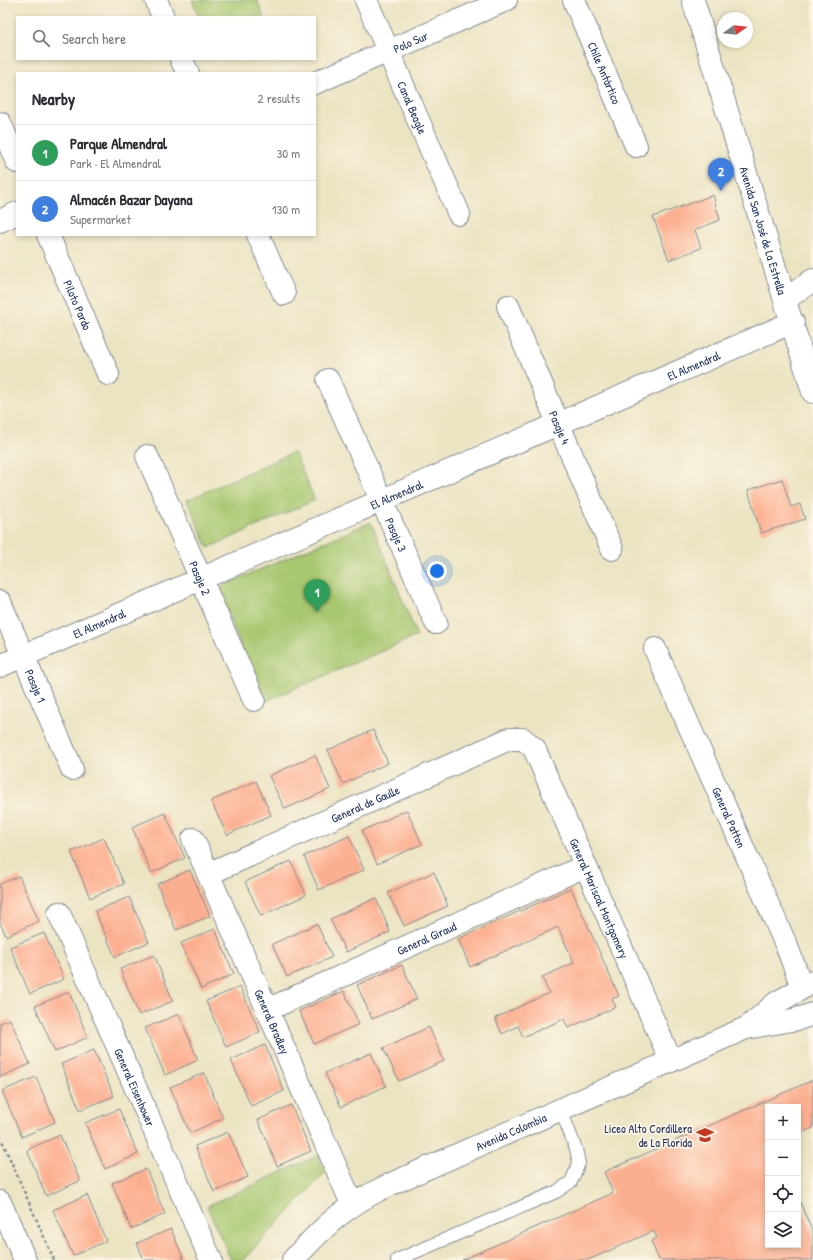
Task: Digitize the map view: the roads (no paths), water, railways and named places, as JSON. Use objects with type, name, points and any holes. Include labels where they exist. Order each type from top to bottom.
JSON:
[{"type":"street","points":[[156,0],[163,16]]},
{"type":"street","name":"Canal Beagle","points":[[366,0],[459,214]]},
{"type":"street","name":"Polo Sur","points":[[316,83],[506,0]]},
{"type":"street","name":"Chile Antártico","points":[[574,0],[636,146]]},
{"type":"street","name":"Avenida San José de La Estrella","points":[[693,0],[786,299],[813,392]]},
{"type":"street","points":[[182,60],[188,72]]},
{"type":"street","points":[[0,122],[16,160]]},
{"type":"street","points":[[0,220],[16,213]]},
{"type":"street","name":"Piloto Pardo","points":[[48,236],[108,374]]},
{"type":"street","points":[[258,236],[284,294]]},
{"type":"street","points":[[786,299],[813,280]]},
{"type":"street","name":"Pasaje 4","points":[[508,306],[612,548]]},
{"type":"street","name":"El Almendral","points":[[0,666],[793,322]]},
{"type":"street","name":"Pasaje 3","points":[[328,380],[436,623]]},
{"type":"street","name":"Pasaje 2","points":[[146,456],[254,700]]},
{"type":"street","name":"Pasaje 1","points":[[0,602],[72,769]]},
{"type":"street","name":"General Patton","points":[[655,649],[787,947],[807,985]]},
{"type":"street","name":"General de Gaulle","points":[[208,874],[509,739],[523,739]]},
{"type":"street","name":"General Mariscal Montgomery","points":[[523,739],[534,748],[671,1061]]},
{"type":"street","name":"General Bradley","points":[[193,839],[352,1204]]},
{"type":"street","name":"General Giraud","points":[[267,1010],[585,866]]},
{"type":"street","name":"General Eisenhower","points":[[59,913],[211,1260]]},
{"type":"street","name":"Avenida Colombia","points":[[746,1028],[776,1003],[807,985]]},
{"type":"street","name":"Avenida Colombia","points":[[293,1260],[317,1233],[352,1204],[391,1184],[746,1028],[798,1019],[813,1014]]},
{"type":"street","points":[[0,1202],[25,1260]]},
{"type":"lane","points":[[398,1260],[556,1192],[571,1182],[580,1163],[576,1148],[560,1110]]},
{"type":"place","name":"Almacén Bazar Dayana","points":[[721,191]]},
{"type":"place","name":"Parque Almendral","points":[[317,612]]},
{"type":"place","name":"Liceo Alto Cordillera de La Florida","points":[[705,1135]]}]
